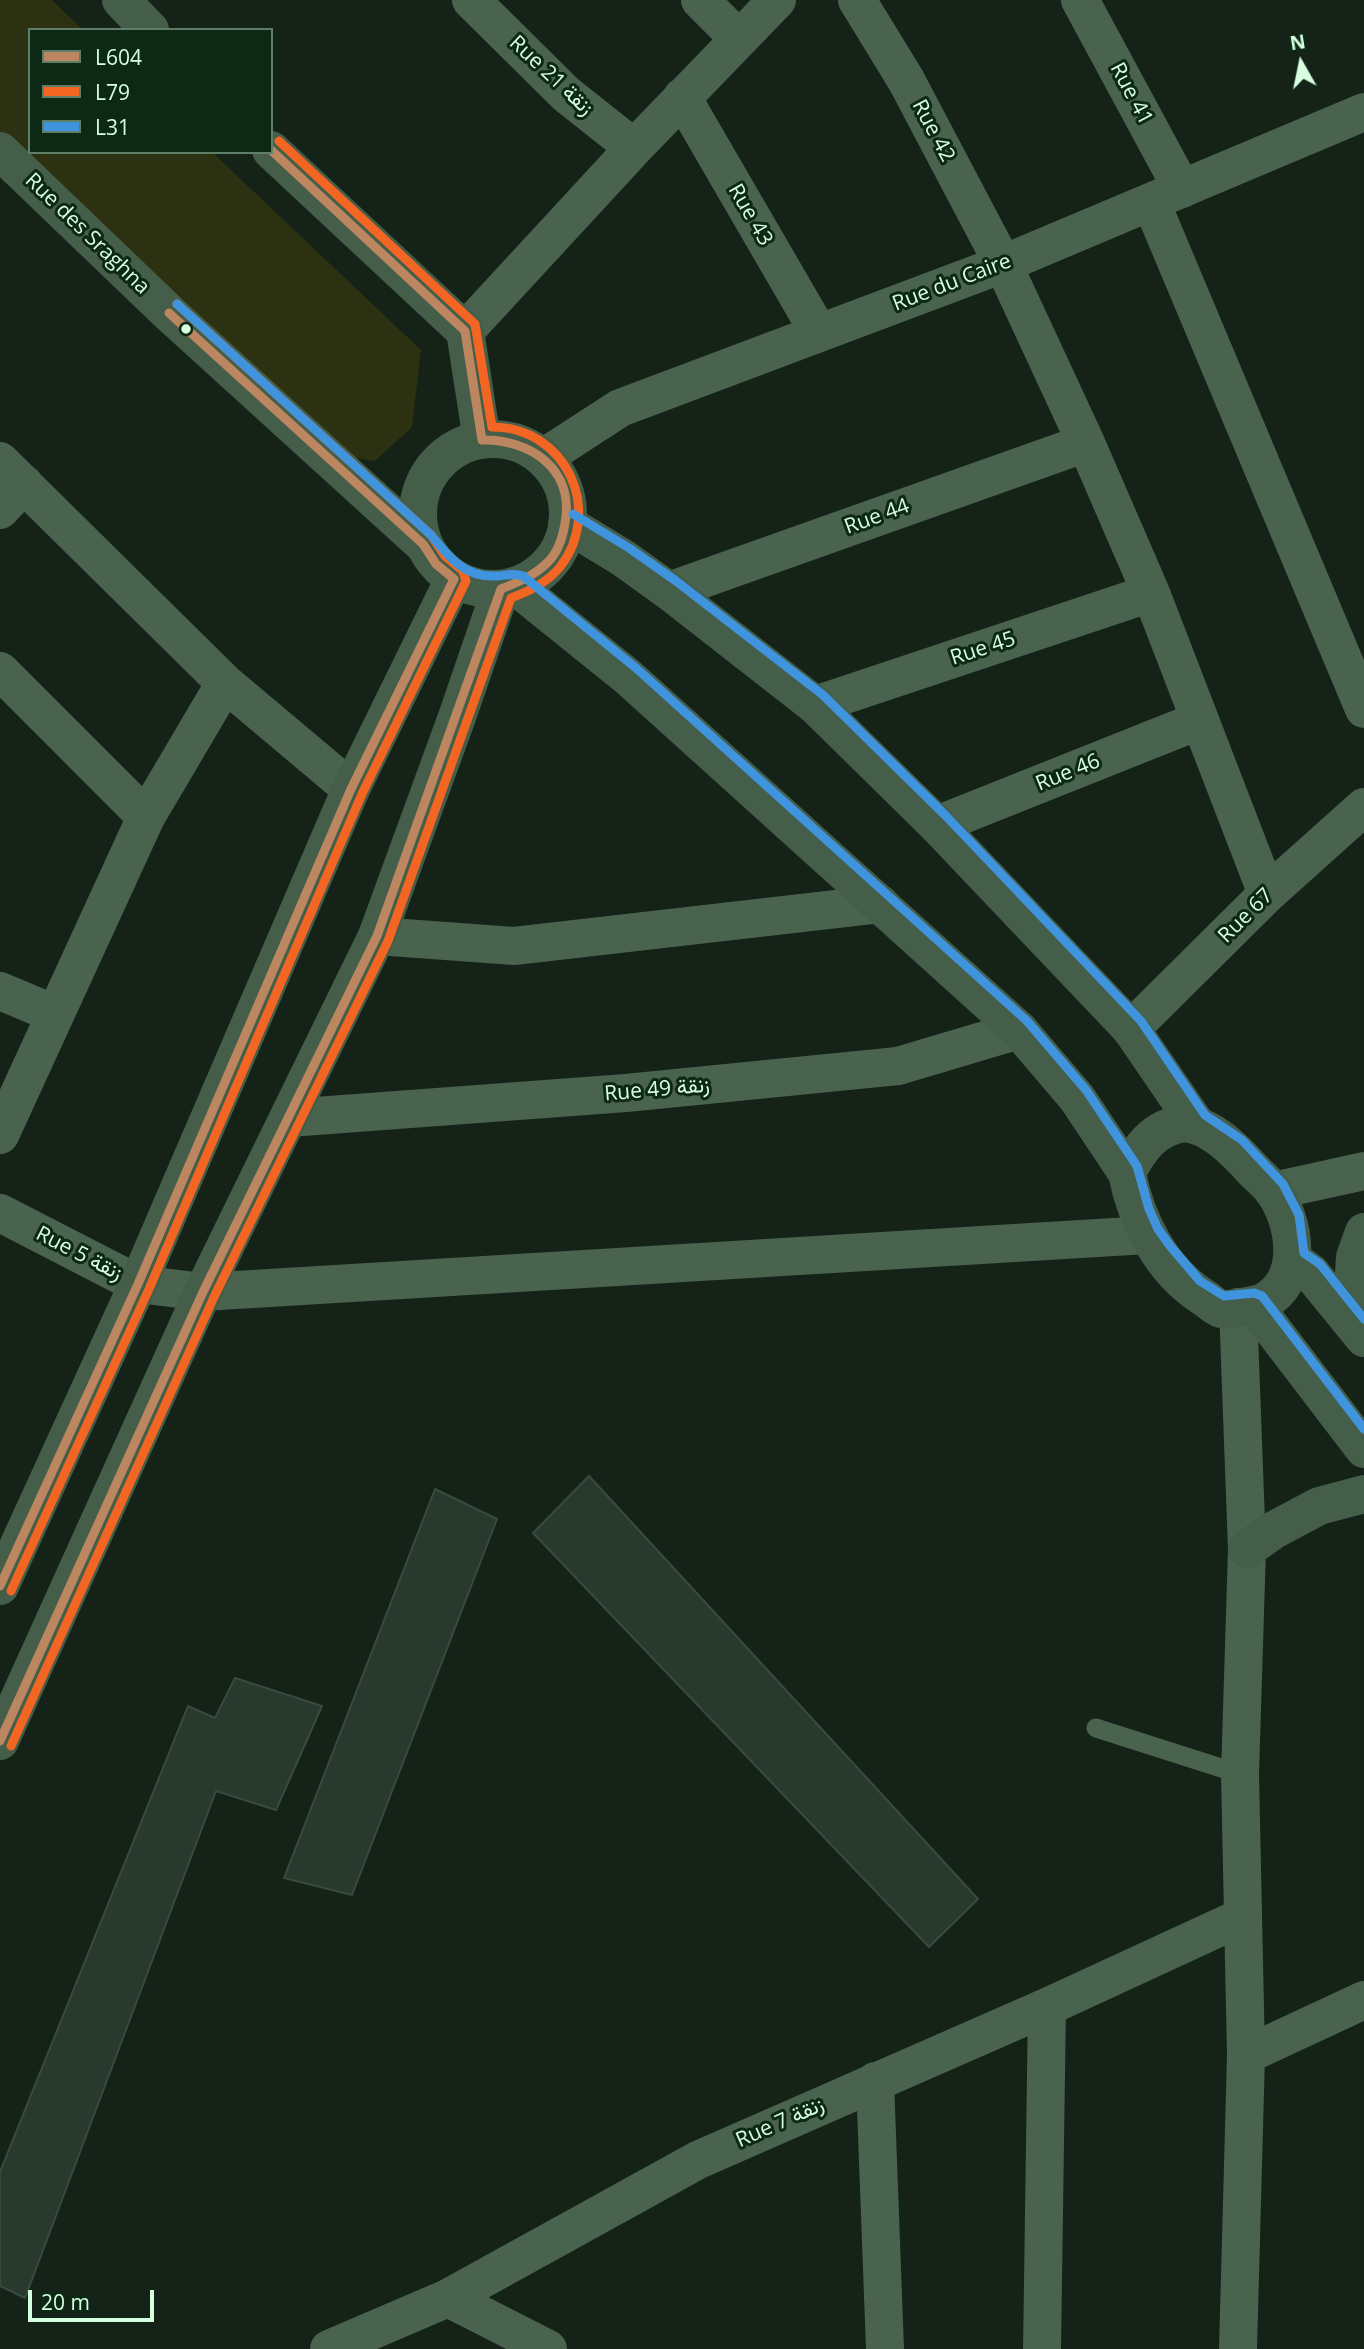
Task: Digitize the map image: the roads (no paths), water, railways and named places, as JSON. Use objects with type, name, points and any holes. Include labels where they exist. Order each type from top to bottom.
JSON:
[{"type":"street","points":[[121,0],[148,28]]},
{"type":"street","name":"Rue 21 زنقة","points":[[471,0],[566,94],[634,148]]},
{"type":"street","points":[[700,0],[739,39]]},
{"type":"street","points":[[465,331],[682,97],[777,0]]},
{"type":"street","name":"Rue 42","points":[[857,0],[906,80],[1003,264],[1086,443],[1151,593],[1198,721],[1267,894]]},
{"type":"street","name":"Rue 41","points":[[1080,0],[1167,195],[1364,709]]},
{"type":"street","name":"Rue 43","points":[[682,97],[819,333]]},
{"type":"street","name":"Rue du Caire","points":[[543,458],[620,408],[1003,264],[1364,112]]},
{"type":"street","name":"Rue des Sraghna","points":[[0,150],[169,313],[423,544]]},
{"type":"street","points":[[273,152],[465,331],[482,440]]},
{"type":"street","points":[[482,440],[504,440],[525,447],[543,458],[557,475],[566,496],[567,524],[562,543],[548,565],[528,580],[508,588],[474,588],[454,579],[436,564],[423,544],[417,522],[419,499],[427,478],[441,460],[460,447],[482,440]]},
{"type":"street","name":"Rue 44","points":[[669,591],[1086,443]]},
{"type":"street","points":[[8,485],[225,684],[351,789]]},
{"type":"street","points":[[508,588],[628,677],[1019,1030],[1077,1098],[1127,1173],[1137,1213],[1147,1235],[1192,1290],[1221,1309],[1246,1306],[1277,1292],[1286,1279],[1293,1260],[1292,1238],[1287,1218],[1273,1191],[1234,1149],[1196,1124],[1131,1028],[937,825],[814,705],[669,591],[623,558],[567,524]]},
{"type":"street","points":[[0,1586],[138,1284],[351,789],[454,579]]},
{"type":"street","points":[[0,1741],[203,1292],[377,936],[457,717],[508,588]]},
{"type":"street","name":"Rue 45","points":[[814,705],[1151,593]]},
{"type":"street","points":[[0,671],[146,817]]},
{"type":"street","points":[[0,1135],[146,817],[225,684]]},
{"type":"street","name":"Rue 46","points":[[937,825],[1198,721]]},
{"type":"street","name":"Rue 67","points":[[1131,1028],[1267,894],[1364,807]]},
{"type":"street","points":[[377,936],[514,946],[880,904]]},
{"type":"street","points":[[0,991],[55,1014]]},
{"type":"street","name":"Rue 49 زنقة","points":[[289,1118],[625,1093],[898,1066],[1019,1030]]},
{"type":"street","points":[[1127,1173],[1138,1151],[1152,1136],[1169,1125],[1196,1124]]},
{"type":"street","points":[[1273,1191],[1364,1171]]},
{"type":"street","name":"Rue 5 زنقة","points":[[0,1213],[138,1284],[203,1292],[1147,1235]]},
{"type":"street","points":[[1357,1329],[1355,1257],[1364,1232]]},
{"type":"street","points":[[1293,1260],[1311,1273],[1357,1329]]},
{"type":"street","points":[[1246,1306],[1364,1448]]},
{"type":"street","points":[[1238,2349],[1247,2055],[1240,1774],[1247,1549],[1246,1306]]},
{"type":"street","points":[[1247,1549],[1274,1530],[1319,1506],[1364,1494]]},
{"type":"street","name":"Rue 7 زنقة","points":[[329,2349],[383,2339],[448,2298],[698,2160],[1047,2007],[1242,1917]]},
{"type":"street","points":[[1247,2055],[1364,2000]]},
{"type":"street","points":[[1042,2349],[1047,2007]]},
{"type":"street","points":[[875,2081],[885,2349]]},
{"type":"street","points":[[448,2298],[548,2349]]},
{"type":"lane","points":[[1096,1728],[1240,1774]]}]
